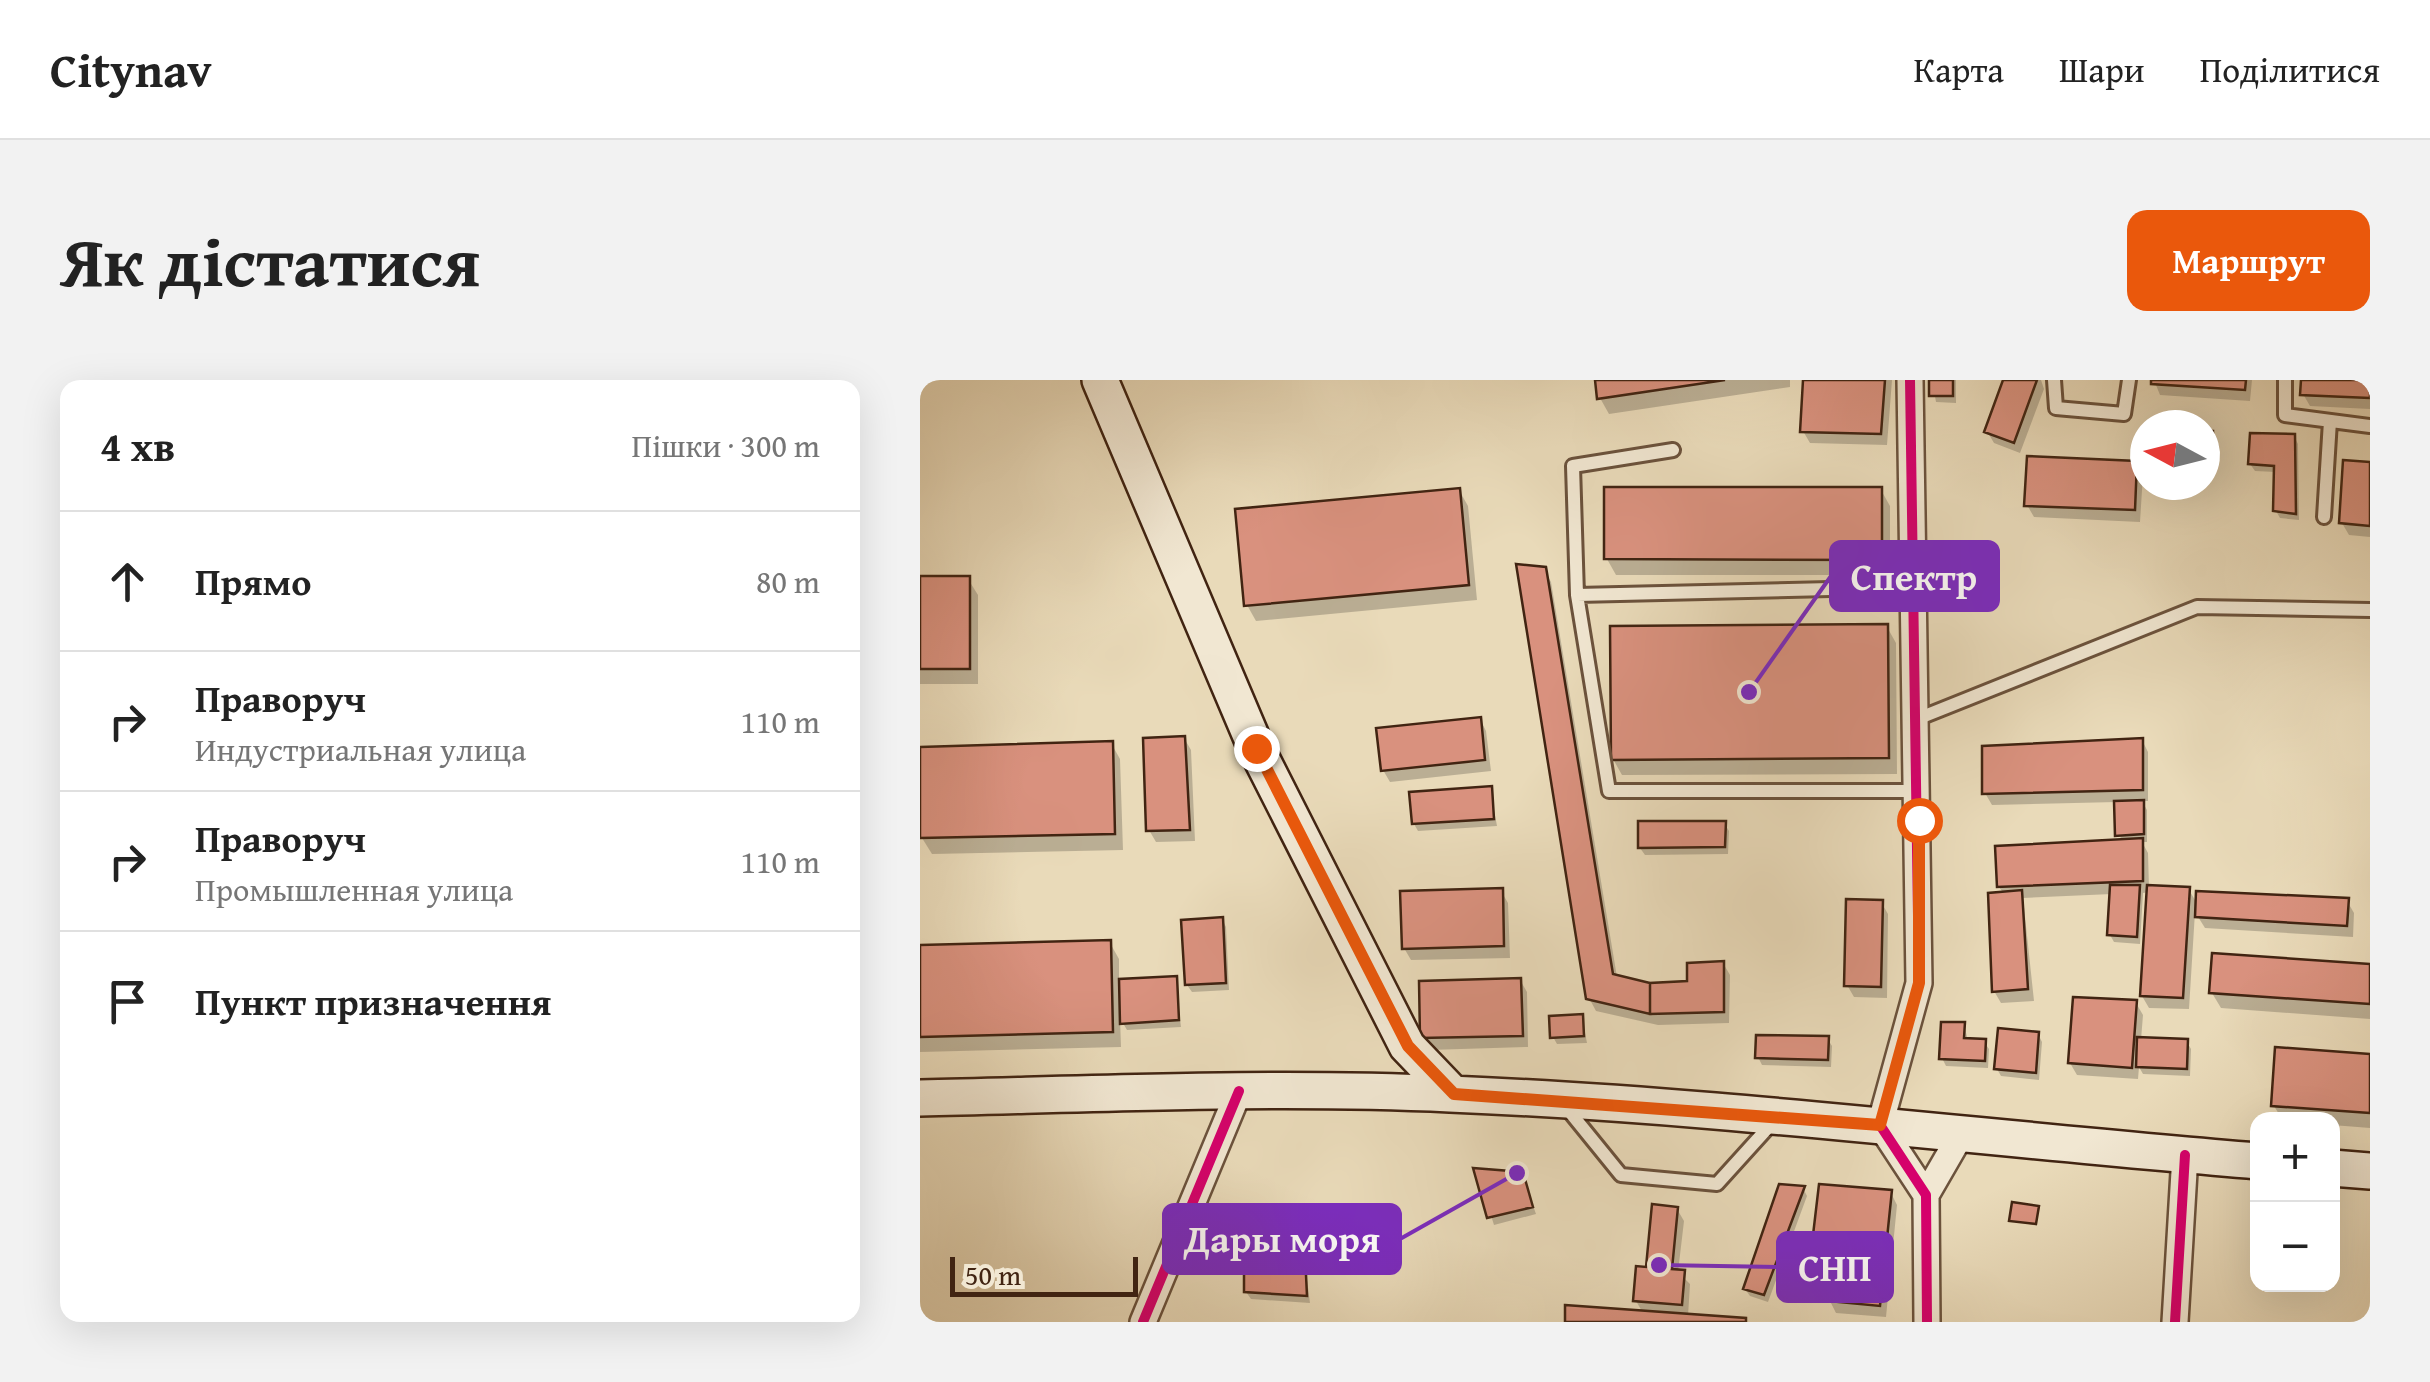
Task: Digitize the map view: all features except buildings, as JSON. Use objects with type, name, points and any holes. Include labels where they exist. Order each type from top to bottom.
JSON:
[{"type":"main road","points":[[1100,380],[1256,748],[1408,1046],[1454,1094]]},
{"type":"main road","points":[[1326,1090],[1374,1078],[1408,1046]]},
{"type":"main road","points":[[920,1098],[1326,1090],[1454,1094],[1964,1131],[2250,1161]]},
{"type":"main road","points":[[2340,1169],[2370,1171]]},
{"type":"street","points":[[1910,380],[1919,983],[1880,1125],[1926,1195]]},
{"type":"street","points":[[1143,1322],[1239,1092]]},
{"type":"street","points":[[1928,1322],[1926,1195],[1964,1131]]},
{"type":"street","points":[[2175,1322],[2185,1156]]},
{"type":"lane","points":[[2054,380],[2056,408],[2124,414],[2129,380]]},
{"type":"lane","points":[[2285,380],[2285,415],[2370,426]]},
{"type":"lane","points":[[2324,518],[2330,421]]},
{"type":"lane","points":[[1674,450],[1573,466],[1577,595],[1609,791],[1918,790]]},
{"type":"lane","points":[[1577,595],[1914,587]]},
{"type":"lane","points":[[1917,719],[2197,607],[2370,610]]},
{"type":"lane","points":[[1560,1100],[1621,1176],[1716,1184],[1778,1117]]},
{"type":"cycle path","points":[[1910,380],[1919,983],[1880,1125],[1926,1195],[1927,1322]]},
{"type":"cycle path","points":[[1143,1322],[1239,1091]]},
{"type":"cycle path","points":[[2175,1322],[2185,1155]]},
{"type":"place","name":"Спектр","points":[[1749,692]]},
{"type":"place","name":"Дары моря","points":[[1517,1173]]},
{"type":"place","name":"СНП","points":[[1659,1265]]},
{"type":"route","points":[[1256,748],[1408,1046],[1454,1094],[1880,1125],[1919,983],[1919,820]]}]
